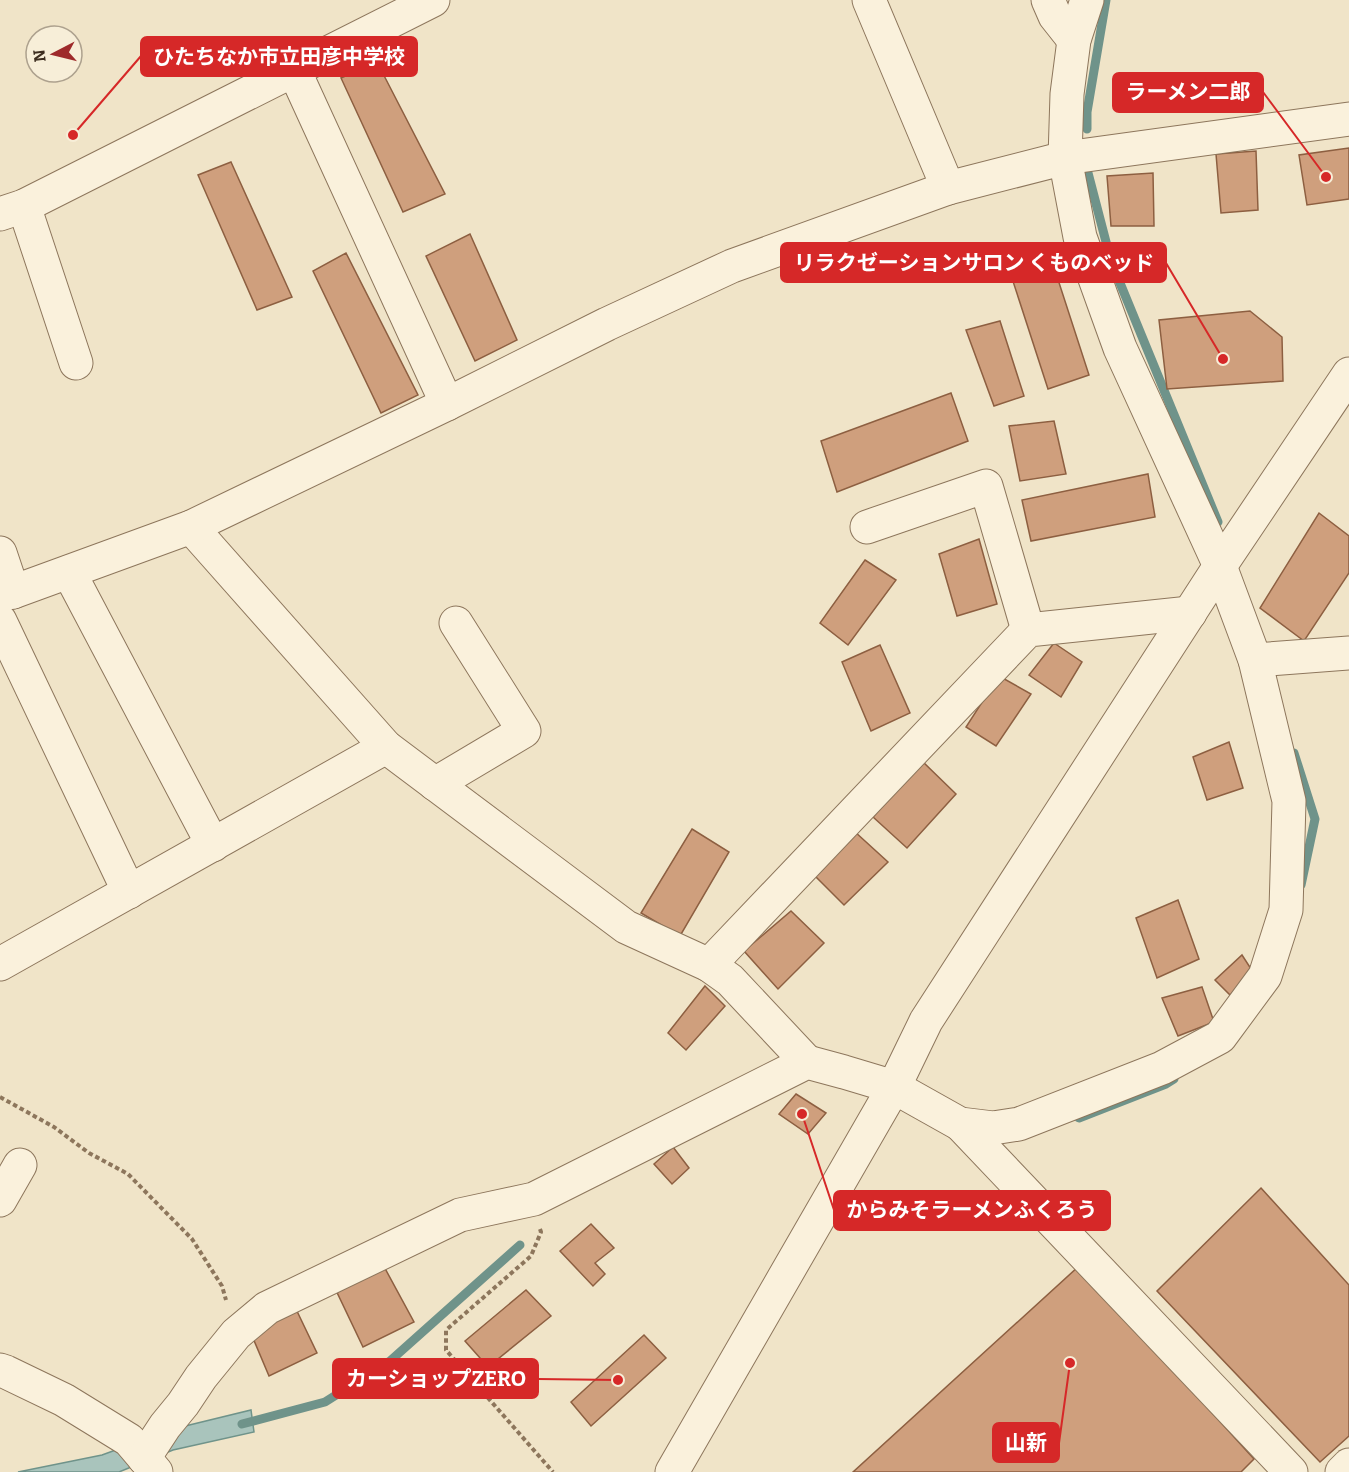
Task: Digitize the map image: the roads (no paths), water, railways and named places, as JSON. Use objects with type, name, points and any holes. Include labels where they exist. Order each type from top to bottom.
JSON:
[{"type":"street","points":[[76,363],[12,210],[433,0]]},
{"type":"street","points":[[869,0],[948,188]]},
{"type":"street","points":[[1048,0],[1054,16],[1074,40]]},
{"type":"street","points":[[960,1124],[993,1128],[1019,1124],[1162,1068],[1220,1037],[1265,976],[1286,910],[1289,801],[1255,660],[1220,566],[1119,348],[1080,237],[1065,158],[1067,94],[1074,40],[1087,0]]},
{"type":"street","points":[[294,70],[447,404]]},
{"type":"street","points":[[4,603],[69,572],[190,527],[447,404],[607,324],[732,266],[948,188],[1065,158],[1349,119]]},
{"type":"street","points":[[672,1472],[894,1087],[926,1021],[1220,566],[1349,374]]},
{"type":"street","points":[[867,527],[986,486],[1028,630]]},
{"type":"street","points":[[190,527],[387,747],[626,927],[709,965],[730,980],[807,1062],[894,1087],[960,1124],[1291,1472]]},
{"type":"street","points":[[0,553],[4,603],[129,892]]},
{"type":"street","points":[[69,572],[213,845]]},
{"type":"street","points":[[709,965],[1028,630],[1190,613]]},
{"type":"street","points":[[435,784],[524,730],[456,623]]},
{"type":"street","points":[[1255,660],[1349,653]]},
{"type":"street","points":[[0,964],[387,747]]},
{"type":"street","points":[[0,1370],[64,1400],[129,1440],[150,1465],[165,1426],[201,1377],[236,1334],[267,1308],[460,1215],[534,1199],[807,1062]]},
{"type":"street","points":[[0,1200],[20,1165]]},
{"type":"street","points":[[1342,1472],[1349,1465]]},
{"type":"water","points":[[251,1410],[254,1432],[173,1450],[119,1472],[18,1472],[102,1455],[173,1429]]},
{"type":"waterway","points":[[1087,129],[1087,112],[1106,0]]},
{"type":"waterway","points":[[1088,173],[1111,261],[1218,522]]},
{"type":"waterway","points":[[1294,753],[1315,819],[1301,885]]},
{"type":"waterway","points":[[1079,1118],[1174,1079]]},
{"type":"waterway","points":[[242,1424],[325,1402],[390,1361],[520,1245]]},
{"type":"place","name":"ひたちなか市立田彦中学校","points":[[73,135]]},
{"type":"place","name":"ラーメン二郎","points":[[1326,177]]},
{"type":"place","name":"リラクゼーションサロン くものベッド","points":[[1223,359]]},
{"type":"place","name":"からみそラーメンふくろう","points":[[802,1114]]},
{"type":"place","name":"山新","points":[[1070,1363]]},
{"type":"place","name":"カーショップZERO","points":[[618,1380]]}]
